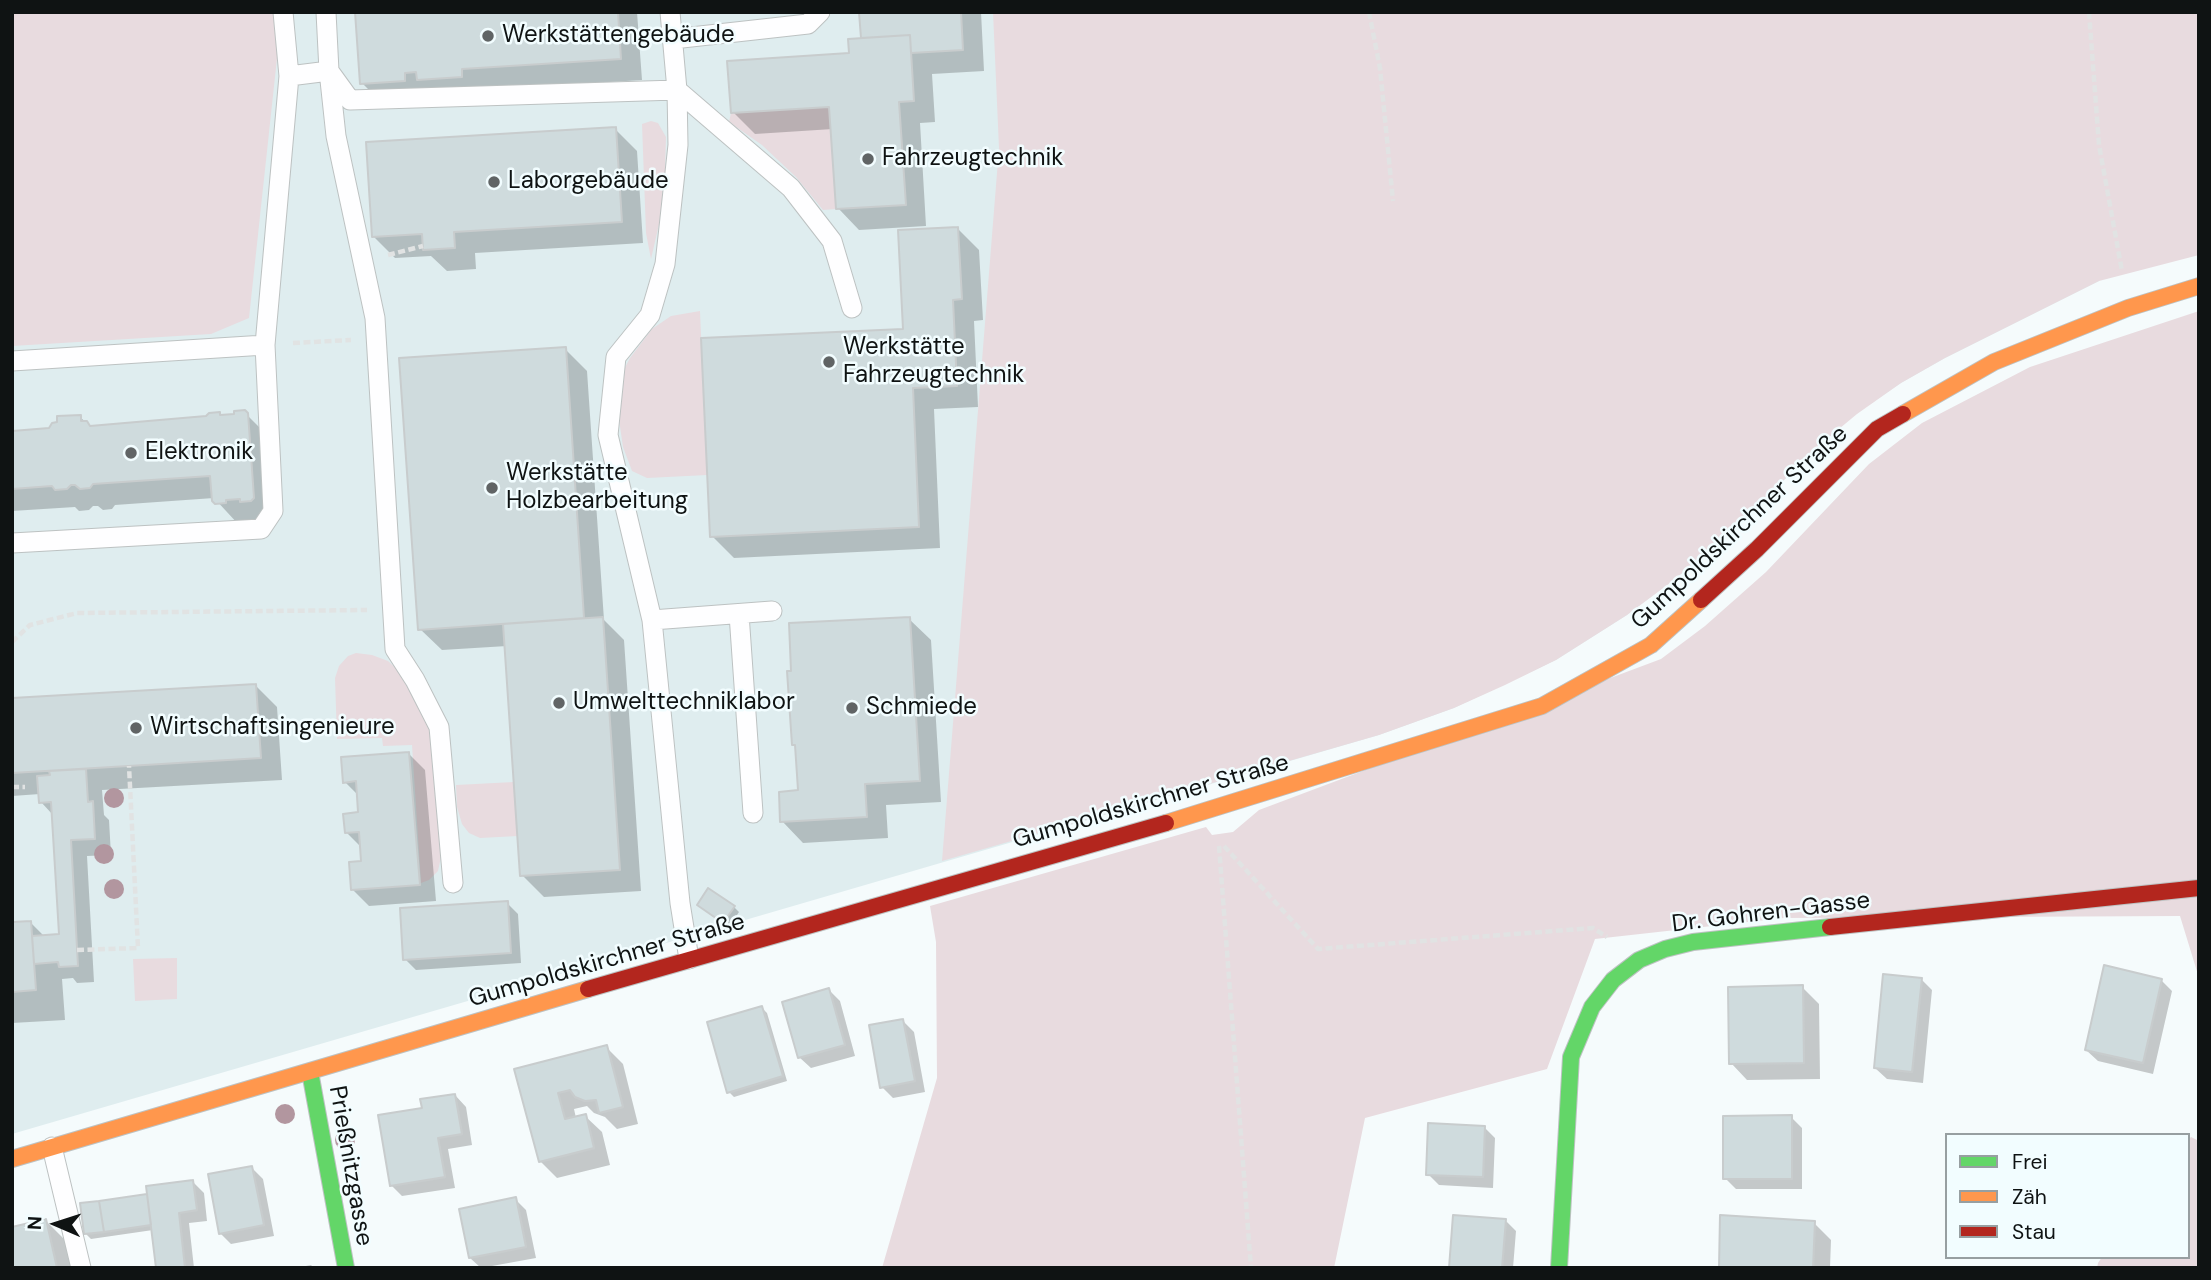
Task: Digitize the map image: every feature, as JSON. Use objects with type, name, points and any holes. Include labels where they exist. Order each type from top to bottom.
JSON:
[{"type":"main road","name":"Gumpoldskirchner Straße","points":[[12,1159],[689,960],[1216,809],[1542,706],[1651,645],[1757,549],[1877,429],[1994,362],[2128,308],[2199,286]]},
{"type":"main road","name":"Dr. Gohren-Gasse","points":[[1559,1268],[1571,1057],[1592,1007],[1613,980],[1639,960],[1664,948],[1693,943],[2199,888]]},
{"type":"main road","name":"Prießnitzgasse","points":[[310,1072],[346,1268]]},
{"type":"lane","points":[[12,543],[261,529],[273,511],[265,345],[289,76],[283,12]]},
{"type":"lane","points":[[326,12],[336,136],[375,318],[395,649],[415,680],[439,727],[453,883]]},
{"type":"lane","points":[[670,12],[677,90],[678,145],[665,264],[650,315],[616,357],[608,435],[652,620],[680,903],[689,960]]},
{"type":"lane","points":[[673,39],[808,24],[820,12]]},
{"type":"lane","points":[[289,76],[329,71]]},
{"type":"lane","points":[[329,71],[350,100],[677,90],[791,188],[832,241],[852,308]]},
{"type":"lane","points":[[12,361],[265,345]]},
{"type":"lane","points":[[652,620],[772,611]]},
{"type":"lane","points":[[739,614],[753,813]]},
{"type":"lane","points":[[52,1147],[81,1268]]},
{"type":"path","points":[[1369,12],[1380,68],[1393,201]]},
{"type":"path","points":[[2089,12],[2099,145],[2128,308]]},
{"type":"path","points":[[364,262],[423,246]]},
{"type":"path","points":[[265,345],[338,340]]},
{"type":"path","points":[[12,642],[30,625],[77,613],[391,609]]},
{"type":"path","points":[[77,950],[138,948],[129,766]]},
{"type":"path","points":[[12,788],[25,787]]},
{"type":"path","points":[[1251,1268],[1219,840],[1318,949],[1593,928],[1639,960]]},
{"type":"shaded area","points":[[12,12],[2073,12],[2099,281],[1901,383],[1857,413],[1816,448],[1702,558],[1627,615],[1556,660],[1454,708],[1379,735],[12,1134]]},
{"type":"shaded area","points":[[12,12],[275,12],[278,49],[249,318],[211,334],[12,346]]},
{"type":"shaded area","points":[[993,12],[2199,12],[2199,255],[2099,281],[1901,383],[1857,414],[1816,448],[1748,516],[1674,580],[1627,615],[1556,660],[1505,685],[1454,708],[1379,735],[942,861],[999,148]]},
{"type":"shaded area","points":[[829,107],[836,209],[823,210],[796,177],[762,145],[729,122],[731,113]]},
{"type":"shaded area","points":[[651,121],[658,123],[666,137],[660,220],[651,259],[646,233],[642,124]]},
{"type":"shaded area","points":[[700,311],[707,475],[647,478],[632,471],[623,447],[618,413],[621,375],[652,329],[671,316]]},
{"type":"shaded area","points":[[2199,311],[2199,978],[2180,916],[1784,918],[1595,939],[1547,1069],[1365,1118],[1334,1268],[882,1268],[937,1078],[936,942],[930,906],[1206,827],[1212,835],[1233,832],[1259,810],[1661,659],[1705,626],[1766,572],[1869,464],[1922,423],[2030,367]]},
{"type":"shaded area","points":[[356,653],[388,661],[402,674],[430,722],[435,744],[441,857],[438,871],[429,880],[421,883],[412,745],[383,746],[382,738],[337,739],[335,678],[339,666],[348,656]]},
{"type":"shaded area","points":[[514,782],[518,836],[480,838],[469,833],[462,824],[457,807],[456,785]]},
{"type":"shaded area","points":[[177,958],[177,999],[135,1001],[133,959]]},
{"type":"shaded area","points":[[2190,1138],[2199,1141],[2199,1268],[2097,1268],[2101,1259],[2190,1259]]},
{"type":"building","name":"Werkstättengebäude","points":[[355,12],[618,12],[621,59],[462,69],[462,77],[417,80],[416,72],[405,73],[405,81],[360,84]]},
{"type":"building","points":[[859,12],[961,12],[963,50],[911,53],[910,35],[861,38]]},
{"type":"building","name":"Fahrzeugtechnik","points":[[910,35],[914,101],[899,102],[906,205],[836,209],[829,107],[731,113],[727,61],[849,53],[848,39]]},
{"type":"building","name":"Laborgebäude","points":[[616,127],[622,222],[454,232],[455,248],[423,250],[422,234],[372,237],[366,142]]},
{"type":"building","name":"Werkstätte Fahrzeugtechnik","points":[[958,227],[962,299],[953,300],[957,386],[913,388],[919,527],[710,537],[701,338],[903,329],[898,230]]},
{"type":"building","name":"Werkstätte Holzbearbeitung","points":[[566,347],[584,618],[418,630],[399,358]]},
{"type":"building","name":"Elektronik","points":[[245,410],[248,413],[254,498],[251,501],[226,500],[226,503],[215,504],[212,501],[210,476],[93,484],[90,488],[80,489],[71,485],[67,489],[55,490],[52,486],[12,489],[12,431],[49,428],[52,423],[57,422],[57,416],[81,415],[81,421],[87,421],[90,426],[206,416],[220,412],[220,415],[234,414],[234,411]]},
{"type":"building","name":"Umwelttechniklabor","points":[[603,617],[620,870],[520,876],[503,624]]},
{"type":"building","name":"Schmiede","points":[[910,617],[920,781],[865,784],[867,817],[780,822],[779,792],[798,790],[787,671],[791,671],[789,623]]},
{"type":"building","name":"Wirtschaftsingenieure","points":[[256,684],[261,758],[12,773],[12,698]]},
{"type":"building","points":[[409,752],[420,885],[351,890],[349,862],[361,861],[359,832],[345,833],[343,814],[358,812],[356,781],[343,783],[341,757]]},
{"type":"building","points":[[86,769],[88,802],[93,801],[95,839],[71,840],[78,966],[59,967],[58,962],[34,964],[32,936],[59,934],[51,802],[39,803],[37,776],[50,775],[49,771]]},
{"type":"building","points":[[708,888],[735,906],[723,923],[697,905]]},
{"type":"building","points":[[508,901],[511,953],[403,960],[400,908]]},
{"type":"building","points":[[31,921],[36,990],[12,992],[12,922]]},
{"type":"building","points":[[2104,965],[2162,979],[2143,1063],[2085,1050]]},
{"type":"building","points":[[1883,974],[1922,978],[1912,1072],[1874,1068]]},
{"type":"building","points":[[1803,985],[1804,1063],[1729,1064],[1728,987]]},
{"type":"building","points":[[829,988],[845,1045],[798,1058],[782,1002]]},
{"type":"building","points":[[762,1006],[783,1076],[727,1093],[707,1022]]},
{"type":"building","points":[[903,1019],[915,1081],[880,1088],[869,1025]]},
{"type":"building","points":[[607,1045],[623,1107],[599,1113],[596,1100],[585,1101],[575,1097],[570,1090],[558,1093],[565,1119],[586,1114],[594,1148],[539,1162],[514,1069]]},
{"type":"building","points":[[455,1094],[462,1134],[438,1138],[445,1177],[390,1186],[378,1115],[422,1108],[420,1099]]},
{"type":"building","points":[[1792,1115],[1792,1179],[1723,1179],[1723,1116]]},
{"type":"building","points":[[1428,1123],[1485,1126],[1483,1177],[1426,1175]]},
{"type":"building","points":[[252,1166],[264,1225],[219,1234],[208,1174]]},
{"type":"building","points":[[193,1180],[197,1210],[179,1213],[185,1268],[156,1268],[146,1186]]},
{"type":"building","points":[[147,1194],[151,1225],[104,1232],[99,1201]]},
{"type":"building","points":[[516,1197],[526,1247],[469,1258],[459,1209]]},
{"type":"building","points":[[99,1201],[104,1232],[84,1234],[80,1203]]},
{"type":"building","points":[[1453,1215],[1506,1219],[1502,1268],[1449,1268]]},
{"type":"building","points":[[1720,1215],[1815,1221],[1813,1268],[1719,1268]]},
{"type":"building","points":[[46,1219],[57,1268],[12,1268],[12,1227]]},
{"type":"traffic: fast","points":[[1559,1268],[1571,1057],[1592,1007],[1613,980],[1639,960],[1665,949],[1693,942],[1830,927]]},
{"type":"traffic: fast","points":[[310,1072],[346,1268]]},
{"type":"traffic: slow","points":[[1903,414],[1994,362],[2128,308],[2199,286]]},
{"type":"traffic: slow","points":[[1166,823],[1542,706],[1651,645],[1701,600]]},
{"type":"traffic: slow","points":[[12,1159],[588,989]]},
{"type":"traffic: jam","points":[[1701,600],[1757,549],[1877,429],[1903,414]]},
{"type":"traffic: jam","points":[[588,989],[1166,823]]},
{"type":"traffic: jam","points":[[1830,927],[2199,888]]},
{"type":"place","name":"Werkstättengebäude","points":[[488,36]]},
{"type":"place","name":"Fahrzeugtechnik","points":[[868,159]]},
{"type":"place","name":"Laborgebäude","points":[[494,182]]},
{"type":"place","name":"Werkstätte Fahrzeugtechnik","points":[[829,362]]},
{"type":"place","name":"Elektronik","points":[[131,453]]},
{"type":"place","name":"Werkstätte Holzbearbeitung","points":[[492,488]]},
{"type":"place","name":"Umwelttechniklabor","points":[[559,703]]},
{"type":"place","name":"Schmiede","points":[[852,708]]},
{"type":"place","name":"Wirtschaftsingenieure","points":[[136,728]]}]
